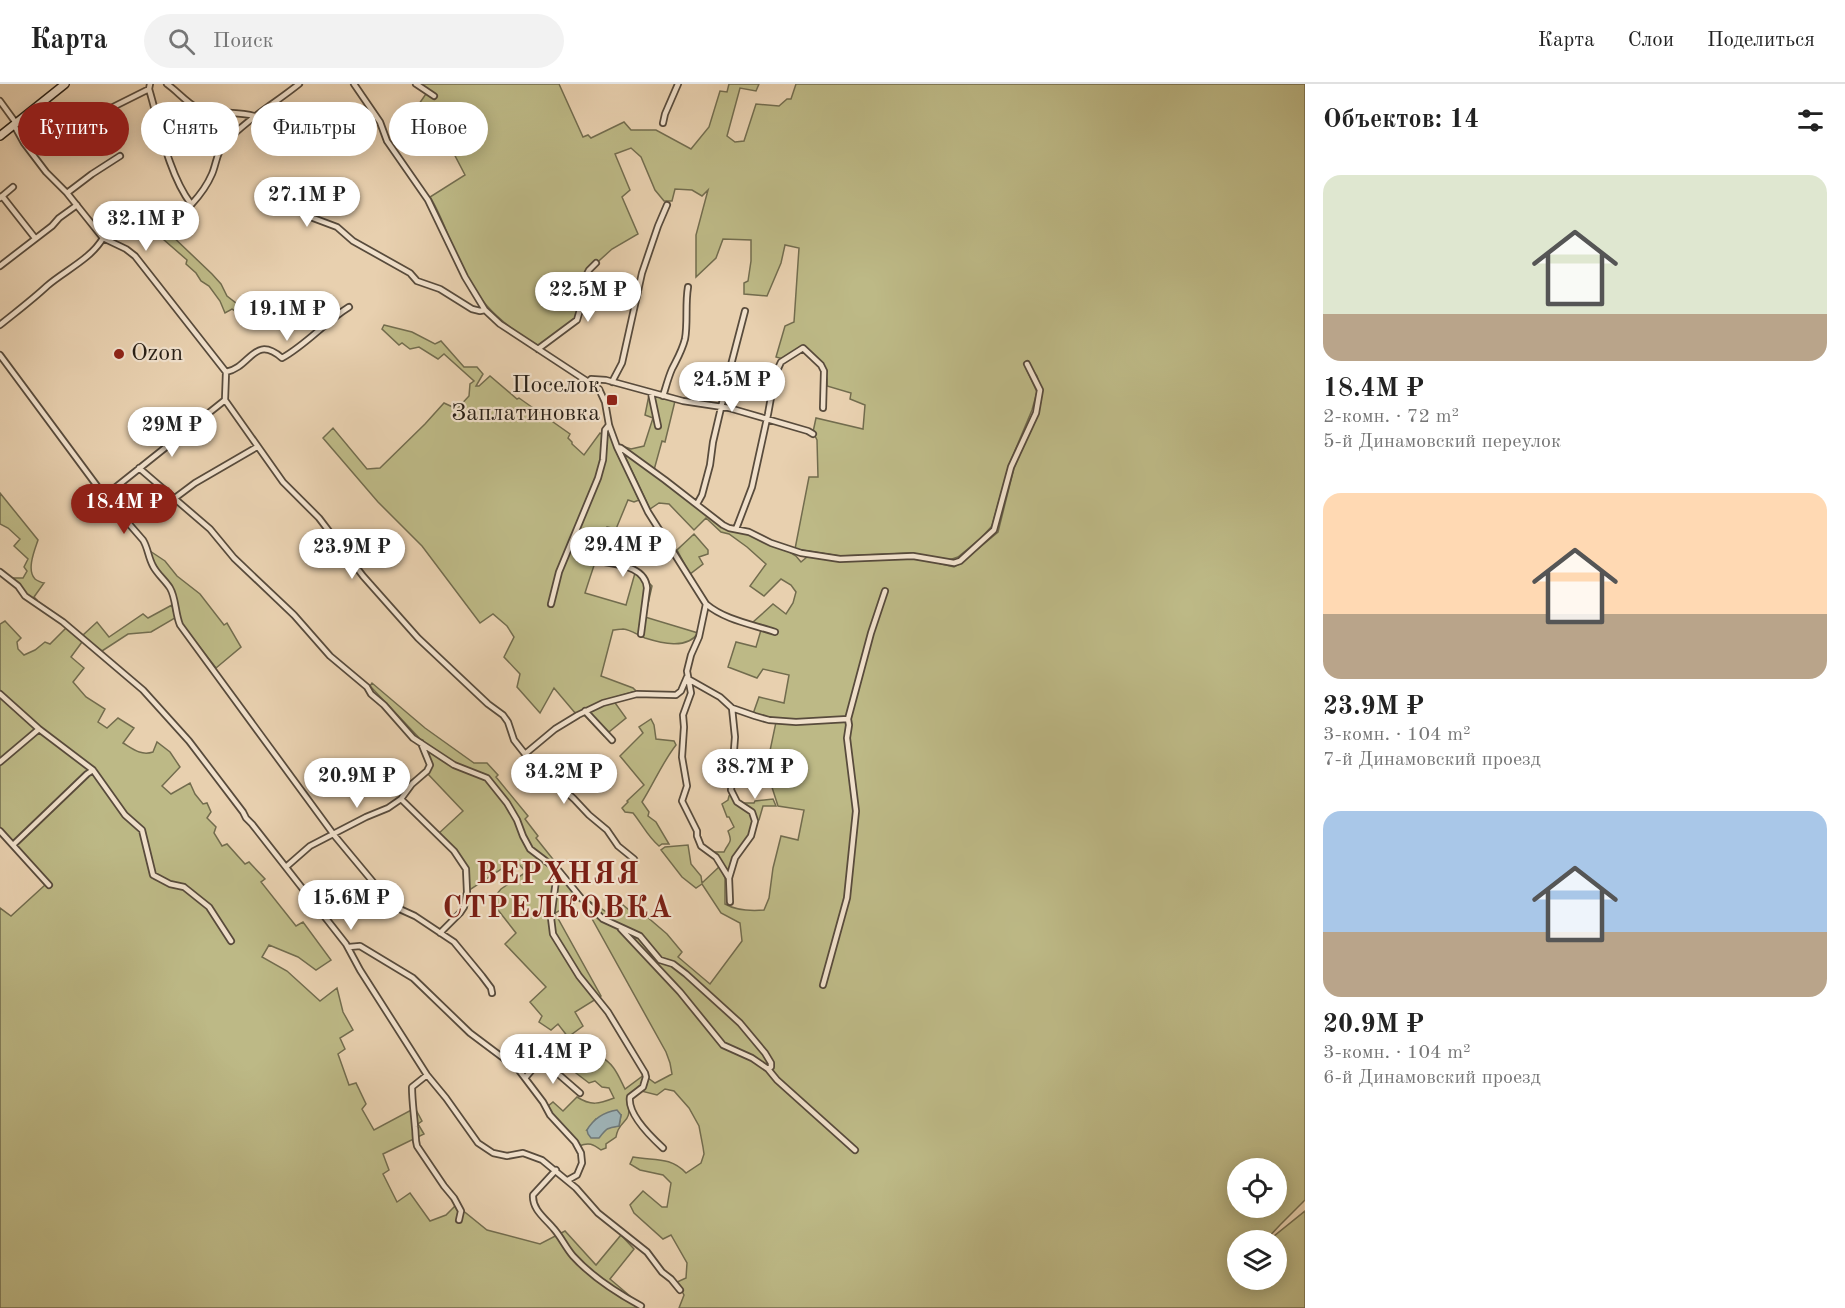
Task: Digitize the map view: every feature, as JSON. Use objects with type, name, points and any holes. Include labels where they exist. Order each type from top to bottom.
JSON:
[{"type":"street","points":[[0,136],[65,84]]},
{"type":"street","points":[[167,84],[198,109],[251,115]]},
{"type":"street","points":[[274,102],[299,84]]},
{"type":"street","points":[[354,84],[380,122],[387,141],[428,200],[465,278],[485,310],[500,324],[598,389],[602,395],[617,447],[648,512],[706,604],[726,617],[775,632]]},
{"type":"street","points":[[416,84],[434,96]]},
{"type":"street","points":[[663,123],[664,114],[678,84]]},
{"type":"street","points":[[120,102],[149,87],[175,176],[191,204]]},
{"type":"street","points":[[0,101],[18,130]]},
{"type":"street","points":[[94,225],[119,210],[164,228],[191,204],[209,182],[221,147],[251,119]]},
{"type":"street","points":[[35,156],[104,238],[135,256],[226,372],[225,400],[283,482],[319,518],[363,576],[398,617],[488,704],[503,715],[508,722],[512,736],[525,754],[574,798],[607,830],[618,846],[634,859]]},
{"type":"street","points":[[67,193],[120,156]]},
{"type":"street","points":[[287,185],[294,194],[295,201],[313,218],[337,227],[353,241],[410,273],[417,281],[440,290],[472,309],[485,310]]},
{"type":"street","points":[[13,187],[1,197],[35,238]]},
{"type":"street","points":[[0,266],[77,205]]},
{"type":"street","points":[[612,381],[622,363],[642,273],[657,226],[667,205]]},
{"type":"street","points":[[0,325],[80,262],[104,238]]},
{"type":"street","points":[[538,349],[577,320],[586,289],[585,278],[596,263]]},
{"type":"street","points":[[663,396],[684,341],[688,287]]},
{"type":"street","points":[[226,372],[236,368],[260,350],[267,348],[282,358],[304,344],[349,307]]},
{"type":"street","points":[[697,504],[702,495],[710,465],[713,442],[745,311]]},
{"type":"street","points":[[736,529],[752,487],[774,375],[781,362],[803,348],[821,365],[824,371],[823,408]]},
{"type":"street","points":[[0,355],[103,494],[147,545],[148,558],[170,588],[180,625],[334,835],[393,906],[415,916],[454,942],[491,988],[492,993]]},
{"type":"street","points":[[617,447],[723,525],[749,532],[771,543],[801,553],[840,559],[912,556],[954,563],[960,561],[994,530],[1011,467],[1036,413],[1040,390],[1027,364]]},
{"type":"street","points":[[589,381],[596,379],[612,381],[683,401],[722,407],[808,430],[813,434]]},
{"type":"street","points":[[651,393],[658,426]]},
{"type":"street","points":[[103,494],[111,491],[225,400]]},
{"type":"street","points":[[551,604],[560,572],[598,478],[604,450],[605,430],[609,425]]},
{"type":"street","points":[[175,498],[195,483],[257,447]]},
{"type":"street","points":[[139,468],[210,529],[234,558],[294,615],[330,656],[367,687],[413,738],[454,765],[487,778],[507,803],[530,849],[559,871],[581,898],[603,919],[616,924],[621,929],[680,992],[723,1045],[761,1063],[855,1150]]},
{"type":"street","points":[[571,546],[587,558],[624,566],[644,577],[647,588],[641,634]]},
{"type":"street","points":[[0,572],[18,586],[25,596],[46,609],[143,690],[189,741],[246,818],[348,947],[360,970],[427,1075],[473,1137],[490,1152],[504,1156],[523,1153],[536,1156],[556,1170],[598,1213],[636,1241],[680,1290]]},
{"type":"street","points":[[823,985],[846,898],[856,811],[847,738],[848,719],[885,591]]},
{"type":"street","points":[[706,604],[699,637],[687,671],[691,693],[683,715],[682,756],[687,786],[682,801],[697,831],[701,846],[716,858],[729,878]]},
{"type":"street","points":[[525,754],[555,729],[585,711],[629,695],[676,695],[688,679]]},
{"type":"street","points":[[688,679],[720,697],[732,708],[769,720],[796,722],[848,719]]},
{"type":"street","points":[[0,694],[39,729],[93,770],[125,815],[142,830],[153,875],[170,884],[184,886],[209,907],[231,941]]},
{"type":"street","points":[[729,902],[729,878],[738,854],[752,836],[755,821],[752,812],[737,802],[732,790],[735,741],[732,708]]},
{"type":"street","points":[[585,711],[612,740]]},
{"type":"street","points":[[0,762],[39,729]]},
{"type":"street","points":[[286,867],[310,846],[401,800],[412,784],[427,771],[429,760],[421,743]]},
{"type":"street","points":[[13,845],[93,770]]},
{"type":"street","points":[[401,800],[454,851],[466,869],[464,907],[440,933]]},
{"type":"street","points":[[0,831],[49,885]]},
{"type":"street","points":[[559,871],[550,918],[553,934],[579,976],[608,1012],[645,1073],[643,1087],[630,1097],[629,1102],[632,1112],[652,1138],[663,1148]]},
{"type":"street","points":[[621,929],[640,936],[660,960],[673,964],[686,974],[740,1023],[765,1053],[771,1063],[768,1069]]},
{"type":"street","points":[[348,947],[360,946],[413,978],[470,1033],[518,1068],[550,1115],[575,1142],[581,1153],[582,1163],[577,1175],[568,1180]]},
{"type":"street","points":[[526,1077],[537,1064],[545,1064],[580,1093]]},
{"type":"street","points":[[427,1075],[411,1090],[415,1139],[417,1146],[458,1204],[461,1211],[459,1220]]},
{"type":"street","points":[[556,1170],[533,1195],[538,1211],[573,1255],[618,1293],[641,1306]]},
{"type":"shaded area","points":[[419,84],[559,84],[583,137],[588,135],[591,138],[624,122],[631,130],[656,130],[691,149],[709,127],[720,91],[727,92],[729,84],[759,84],[756,91],[740,88],[727,136],[735,142],[744,141],[756,104],[779,106],[787,99],[791,99],[796,84],[1305,84],[1305,1200],[1276,1230],[1227,1230],[1227,1290],[1287,1290],[1287,1230],[1281,1230],[1305,1211],[1305,1308],[679,1308],[684,1295],[677,1282],[686,1278],[687,1263],[671,1235],[663,1239],[634,1213],[630,1205],[643,1191],[662,1207],[667,1207],[671,1183],[663,1175],[640,1170],[630,1164],[633,1157],[668,1162],[686,1173],[701,1163],[704,1154],[699,1126],[689,1108],[674,1091],[665,1089],[657,1095],[641,1091],[646,1087],[648,1078],[655,1083],[672,1074],[666,1052],[581,899],[555,913],[601,996],[575,1012],[583,1026],[568,1037],[558,1024],[551,1030],[539,1022],[542,1016],[530,1002],[546,987],[505,944],[516,933],[491,901],[501,889],[526,872],[515,860],[468,891],[467,871],[438,834],[463,811],[427,773],[431,761],[422,741],[370,686],[372,683],[425,728],[474,763],[487,763],[528,816],[525,819],[538,836],[536,838],[584,898],[613,916],[623,905],[634,914],[639,910],[667,934],[682,952],[678,957],[710,984],[742,941],[740,923],[721,913],[702,884],[696,888],[682,877],[661,850],[665,847],[688,845],[691,864],[701,876],[702,883],[720,866],[725,878],[725,904],[744,910],[764,910],[769,898],[781,836],[798,840],[804,810],[778,806],[767,765],[776,722],[797,724],[753,714],[759,697],[784,703],[789,675],[763,669],[757,678],[728,667],[736,642],[756,647],[761,630],[751,626],[752,623],[773,604],[786,614],[793,603],[796,592],[791,585],[781,579],[764,596],[750,586],[766,564],[729,534],[721,532],[706,518],[694,530],[669,504],[659,503],[650,509],[622,450],[726,529],[747,533],[788,551],[801,562],[807,557],[913,557],[954,567],[998,532],[1014,468],[1041,401],[1041,389],[1037,376],[1028,363],[1025,366],[1037,392],[1009,465],[992,526],[958,557],[949,560],[912,553],[840,556],[795,549],[809,477],[818,477],[817,440],[813,432],[816,418],[863,429],[865,405],[850,399],[851,393],[827,386],[826,374],[819,361],[807,350],[787,360],[776,357],[785,326],[794,322],[799,248],[785,245],[781,263],[767,296],[744,294],[744,283],[748,281],[751,261],[751,240],[723,239],[716,258],[696,277],[696,235],[708,190],[702,196],[692,190],[675,189],[672,201],[664,201],[655,190],[641,157],[631,148],[615,154],[630,190],[622,197],[638,234],[612,249],[590,269],[583,279],[582,299],[575,319],[541,345],[537,345],[508,326],[477,293],[460,265],[440,215],[430,197],[465,175],[455,156],[488,156],[488,102],[420,102],[428,91]]},
{"type":"shaded area","points":[[169,233],[221,284],[227,296],[241,307],[242,315],[232,309],[225,313],[220,301],[209,286],[201,281],[186,264],[187,260],[163,239],[161,234]]},
{"type":"shaded area","points":[[384,325],[412,332],[435,344],[441,341],[464,367],[477,367],[483,374],[476,386],[490,376],[517,399],[519,398],[570,434],[568,438],[572,444],[584,455],[600,433],[603,435],[608,431],[639,500],[634,502],[628,500],[616,529],[607,527],[585,593],[626,605],[635,573],[652,586],[645,617],[698,633],[687,642],[673,644],[645,638],[632,631],[613,630],[601,676],[636,691],[603,701],[576,714],[554,688],[540,713],[517,687],[520,674],[504,657],[514,637],[507,626],[493,614],[480,623],[422,546],[378,502],[323,438],[333,428],[367,469],[380,468],[444,403],[457,409],[469,396],[470,384],[474,381],[444,354],[438,359],[419,347],[410,349],[402,343],[399,345],[382,329]]},
{"type":"shaded area","points":[[649,395],[675,401],[665,442],[662,441],[654,470],[622,446],[631,449],[644,446],[653,418],[645,415]]},
{"type":"shaded area","points":[[0,493],[38,540],[31,570],[35,579],[44,583],[34,597],[36,599],[31,598],[10,578],[23,578],[27,571],[24,567],[28,559],[14,546],[20,539],[0,524]]},
{"type":"shaded area","points":[[694,534],[708,550],[708,554],[699,557],[703,564],[690,574],[677,550]]},
{"type":"shaded area","points":[[150,551],[165,561],[177,576],[200,594],[224,625],[227,623],[241,647],[216,668],[181,623],[175,598],[150,556]]},
{"type":"shaded area","points":[[172,605],[175,618],[151,632],[128,634],[102,651],[82,636],[97,622],[109,637],[143,614],[148,618]]},
{"type":"shaded area","points":[[5,621],[21,638],[17,642],[18,649],[24,655],[45,642],[50,644],[66,628],[82,642],[71,657],[84,668],[73,682],[86,697],[105,709],[98,722],[107,728],[118,718],[134,728],[123,743],[137,751],[153,752],[157,742],[170,752],[180,767],[162,786],[171,794],[190,783],[203,804],[207,803],[211,812],[207,818],[216,827],[214,833],[222,846],[227,844],[245,864],[249,862],[265,879],[261,882],[296,926],[303,922],[331,960],[316,970],[298,957],[269,945],[262,957],[287,971],[320,1001],[337,988],[343,1012],[353,1030],[340,1038],[345,1049],[338,1054],[349,1085],[356,1083],[366,1104],[362,1109],[374,1130],[415,1108],[422,1121],[418,1124],[424,1134],[383,1154],[389,1170],[383,1174],[397,1202],[410,1193],[430,1221],[446,1215],[456,1205],[487,1230],[540,1244],[565,1231],[596,1265],[621,1235],[634,1249],[610,1279],[644,1308],[0,1308],[0,908],[11,916],[45,885],[0,834],[0,624]]},
{"type":"shaded area","points":[[613,700],[626,718],[604,736],[584,715]]},
{"type":"shaded area","points":[[651,719],[656,739],[674,741],[676,745],[642,802],[649,812],[648,816],[656,822],[669,844],[659,846],[648,835],[633,813],[625,812],[622,808],[644,785],[620,756],[643,733],[639,727]]},
{"type":"shaded area","points":[[731,794],[741,803],[773,799],[776,806],[763,806],[759,820],[754,822],[729,874],[711,852],[724,852],[730,842],[728,831],[734,827],[722,804]]},
{"type":"shaded area","points":[[599,1056],[612,1066],[625,1089],[644,1075],[642,1086],[627,1099],[629,1114],[627,1118],[620,1126],[616,1137],[601,1150],[591,1144],[579,1146],[557,1123],[547,1107],[553,1102],[563,1111],[577,1097],[595,1103],[614,1098],[609,1088],[602,1087],[595,1081],[589,1083],[576,1073]],"holes":[[[621,1115],[619,1126],[596,1129],[587,1130],[596,1119]]]},
{"type":"shaded area","points":[[617,1110],[621,1115],[619,1126],[608,1129],[599,1138],[591,1138],[587,1130],[593,1122],[604,1114]]},
{"type":"place","name":"Ozon","points":[[119,354]]},
{"type":"place","name":"Поселок Заплатиновка","points":[[612,400]]},
{"type":"district","name":"ВЕРХНЯЯ СТРЕЛКОВКА","points":[[558,892]]}]
